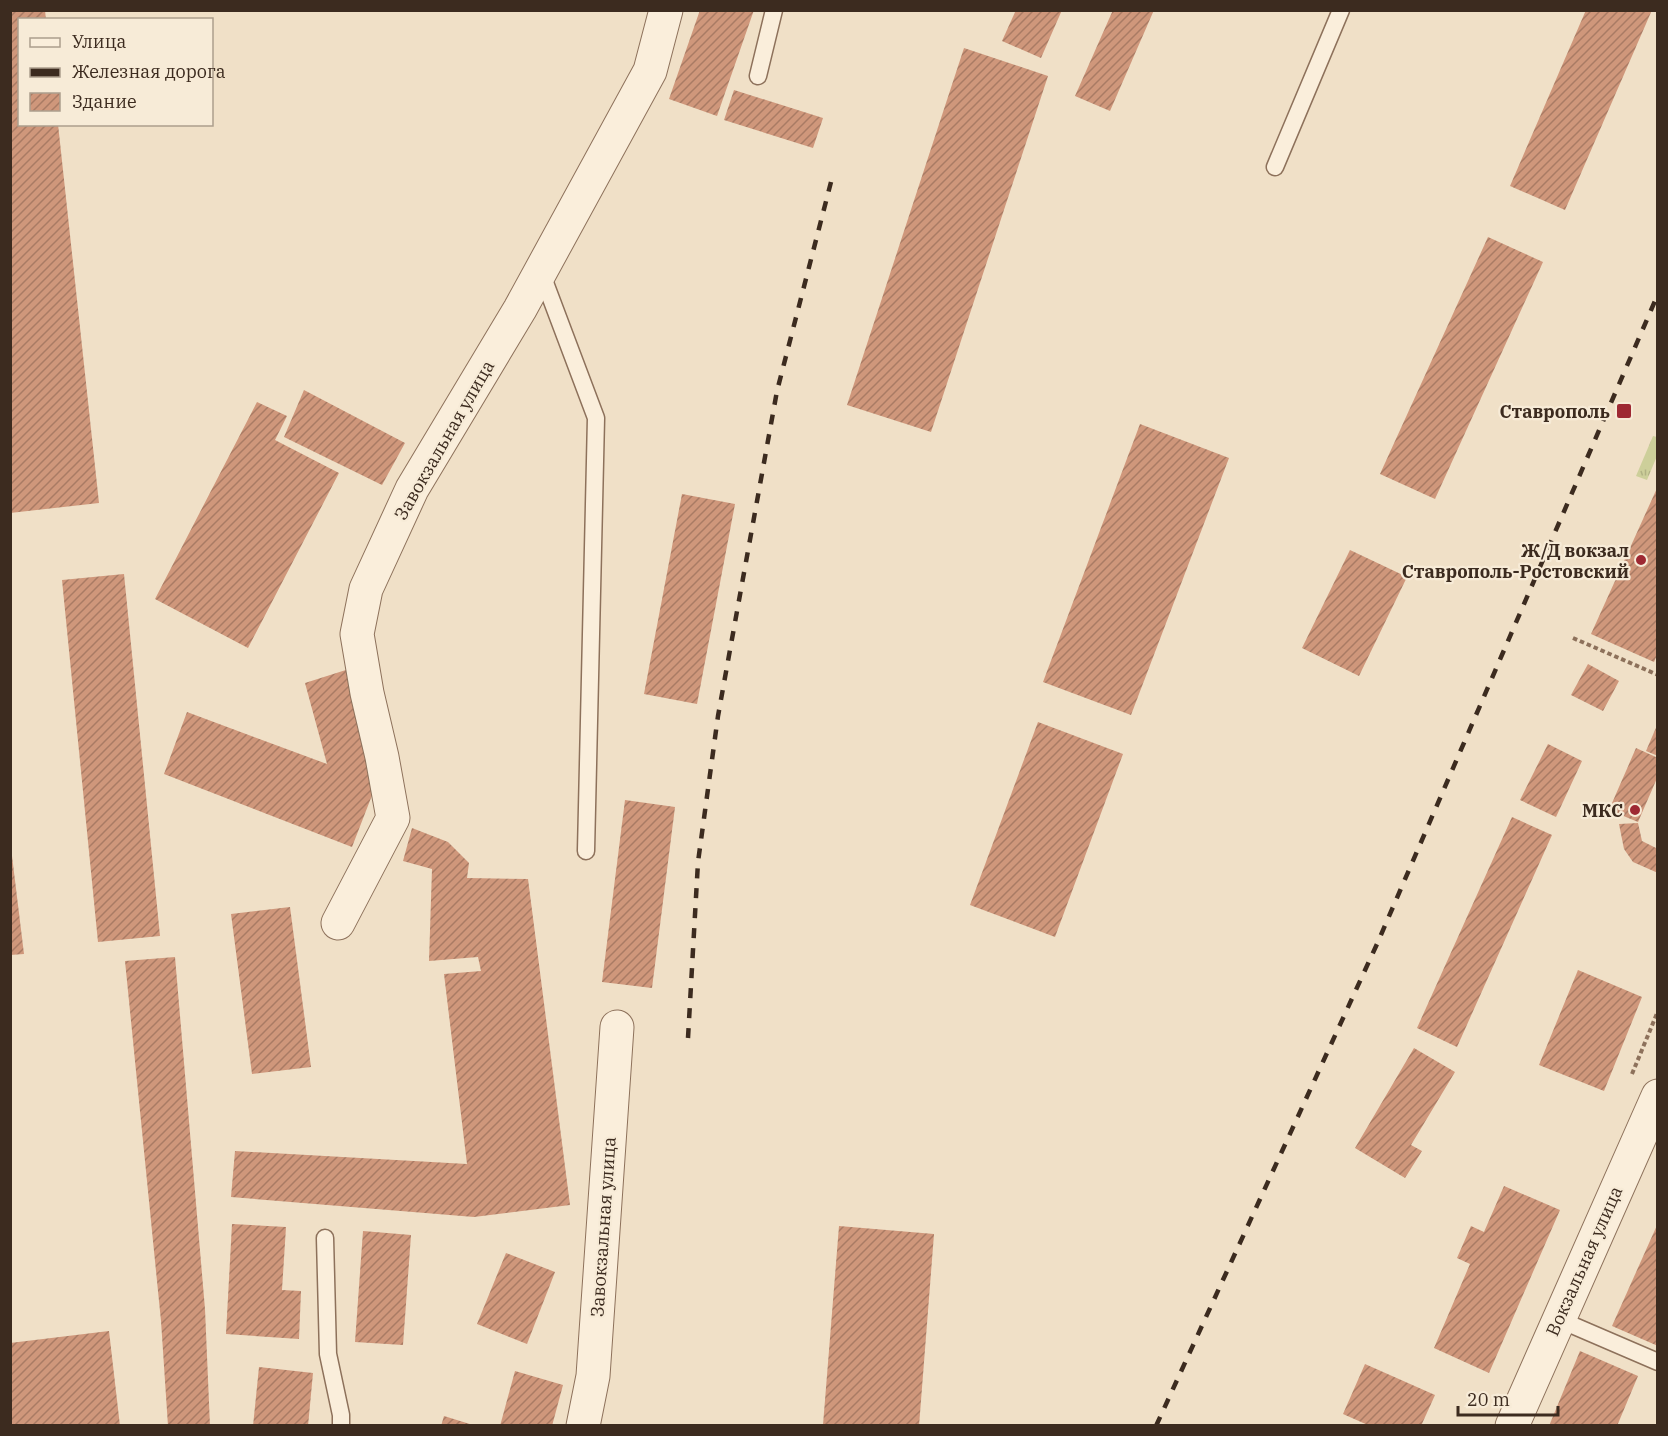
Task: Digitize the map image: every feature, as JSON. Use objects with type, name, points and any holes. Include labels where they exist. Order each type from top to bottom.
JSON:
[{"type":"street","name":"Завокзальная улица","points":[[338,923],[393,818],[357,634],[366,589],[412,489],[520,309],[650,71],[666,10]]},
{"type":"street","name":"Завокзальная улица","points":[[584,1425],[593,1376],[617,1027]]},
{"type":"street","name":"Вокзальная улица","points":[[1512,1425],[1658,1096]]},
{"type":"lane","points":[[758,76],[774,10]]},
{"type":"lane","points":[[1275,168],[1341,10]]},
{"type":"lane","points":[[541,271],[596,418],[586,850]]},
{"type":"lane","points":[[325,1238],[328,1354],[341,1415],[341,1425]]},
{"type":"lane","points":[[1558,1319],[1658,1362]]},
{"type":"path","points":[[1573,638],[1658,675]]},
{"type":"path","points":[[1631,1077],[1658,1011]]},
{"type":"green space","points":[[1653,436],[1657,437],[1657,456],[1647,480],[1636,476]]},
{"type":"building","points":[[10,10],[45,10],[46,18],[18,18],[18,126],[58,126],[99,503],[10,513]]},
{"type":"building","points":[[700,10],[754,10],[717,116],[669,99]]},
{"type":"building","points":[[1016,10],[1062,10],[1041,58],[1002,41]]},
{"type":"building","points":[[1113,10],[1154,10],[1110,111],[1075,96]]},
{"type":"building","points":[[1586,10],[1652,10],[1565,210],[1510,186]]},
{"type":"building","points":[[964,48],[1048,76],[931,432],[847,405]]},
{"type":"building","points":[[734,90],[823,118],[813,148],[724,120]]},
{"type":"building","points":[[1488,237],[1543,262],[1435,499],[1380,474]]},
{"type":"building","points":[[304,390],[405,443],[382,485],[284,437]]},
{"type":"building","points":[[257,402],[287,416],[275,440],[339,473],[248,648],[155,599]]},
{"type":"building","points":[[1140,424],[1229,458],[1131,715],[1043,682]]},
{"type":"building","name":"Ж/Д вокзал Ставрополь-Ростовский","points":[[1658,486],[1658,653],[1654,662],[1591,634]]},
{"type":"building","points":[[682,494],[735,504],[697,704],[644,694]]},
{"type":"building","points":[[1350,550],[1407,577],[1359,676],[1302,648]]},
{"type":"building","points":[[124,574],[160,936],[98,942],[62,580]]},
{"type":"building","points":[[1588,664],[1619,681],[1603,711],[1571,695]]},
{"type":"building","points":[[349,669],[376,785],[352,847],[164,774],[187,712],[327,764],[305,683]]},
{"type":"building","points":[[1038,722],[1123,754],[1055,937],[970,905]]},
{"type":"building","points":[[1658,723],[1658,756],[1646,751]]},
{"type":"building","points":[[1548,744],[1582,761],[1556,817],[1520,800]]},
{"type":"building","points":[[1636,748],[1658,758],[1658,776],[1638,822],[1609,810]]},
{"type":"building","points":[[625,800],[675,807],[652,988],[602,982]]},
{"type":"building","points":[[1512,817],[1552,835],[1457,1047],[1417,1028]]},
{"type":"building","points":[[1638,823],[1642,841],[1658,849],[1658,873],[1633,862],[1624,849],[1619,824]]},
{"type":"building","points":[[412,828],[448,842],[469,863],[467,878],[528,879],[570,1205],[474,1217],[231,1197],[235,1151],[467,1164],[444,974],[481,971],[478,957],[429,961],[432,869],[403,861]]},
{"type":"building","points":[[10,856],[12,856],[24,954],[10,955]]},
{"type":"building","points":[[290,907],[311,1067],[252,1074],[231,914]]},
{"type":"building","points":[[175,957],[205,1309],[210,1426],[168,1426],[161,1321],[125,961]]},
{"type":"building","points":[[1578,970],[1642,997],[1604,1091],[1539,1065]]},
{"type":"building","points":[[1414,1048],[1455,1072],[1411,1145],[1422,1151],[1405,1178],[1355,1148]]},
{"type":"building","points":[[1504,1186],[1560,1210],[1489,1373],[1434,1348],[1470,1264],[1457,1258],[1471,1226],[1484,1232]]},
{"type":"building","points":[[1658,1223],[1658,1346],[1612,1326]]},
{"type":"building","points":[[232,1224],[286,1227],[282,1290],[301,1291],[299,1339],[226,1334]]},
{"type":"building","points":[[839,1226],[934,1234],[919,1426],[823,1425]]},
{"type":"building","points":[[363,1231],[411,1235],[403,1345],[355,1342]]},
{"type":"building","points":[[506,1253],[555,1272],[527,1344],[477,1324]]},
{"type":"building","points":[[109,1331],[120,1426],[10,1426],[10,1343]]},
{"type":"building","points":[[1580,1351],[1638,1376],[1617,1426],[1549,1426]]},
{"type":"building","points":[[1365,1364],[1435,1395],[1421,1426],[1370,1426],[1343,1414]]},
{"type":"building","points":[[259,1367],[313,1373],[308,1426],[253,1426]]},
{"type":"building","points":[[515,1371],[563,1385],[552,1426],[500,1426]]},
{"type":"building","points":[[444,1416],[473,1425],[473,1426],[441,1426]]},
{"type":"railway","points":[[688,1038],[698,862],[718,716],[777,391],[831,182]]},
{"type":"railway","points":[[1156,1426],[1377,944],[1658,294]]},
{"type":"place","name":"Ставрополь","points":[[1624,411]]},
{"type":"place","name":"Ж/Д вокзал Ставрополь-Ростовский","points":[[1641,560]]},
{"type":"place","name":"МКС","points":[[1635,810]]}]
